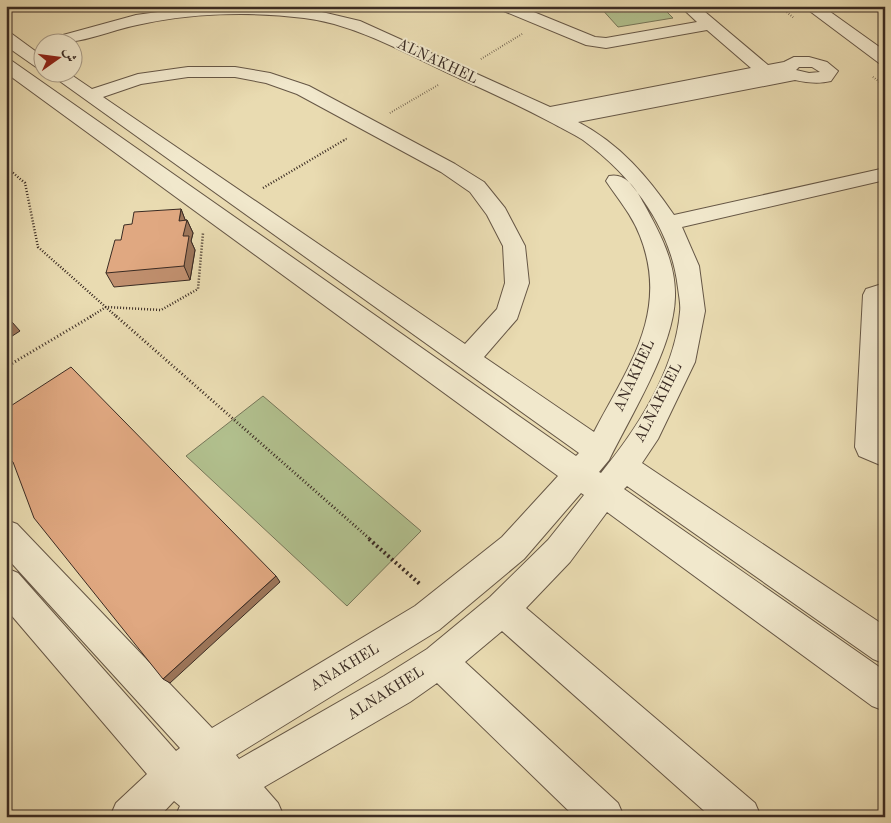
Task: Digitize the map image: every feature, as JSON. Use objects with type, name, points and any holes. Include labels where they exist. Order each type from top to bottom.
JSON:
[{"type":"street","points":[[505,6],[535,26],[606,43],[710,25]]},
{"type":"street","points":[[528,6],[535,26]]},
{"type":"street","points":[[688,6],[764,71]]},
{"type":"street","points":[[812,6],[885,58]]},
{"type":"street","name":"ALNAKHEL","points":[[82,35],[136,20],[189,10],[338,13],[354,24],[554,117],[588,135],[622,162],[644,186],[672,230],[687,266],[693,312],[682,362],[648,430],[602,471],[559,551],[502,609],[439,661],[398,690],[215,805]]},
{"type":"street","name":"ANAKHEL","points":[[82,43],[140,26],[195,18],[300,20],[344,31],[543,124],[577,144],[600,164],[630,197],[651,236],[661,272],[663,298],[653,345],[602,471],[513,548],[427,618],[208,751],[173,776],[130,817]]},
{"type":"street","points":[[6,38],[24,60],[602,471],[885,647]]},
{"type":"street","points":[[809,61],[822,65],[829,71],[825,77],[809,78],[795,75],[554,117],[790,66],[794,62],[809,61]]},
{"type":"street","points":[[89,96],[138,79],[188,72],[235,72],[270,78],[303,90],[448,168],[477,187],[497,213],[514,246],[516,283],[508,313],[467,359]]},
{"type":"street","points":[[69,82],[467,359],[602,471],[885,693]]},
{"type":"street","points":[[672,230],[885,174]]},
{"type":"street","points":[[672,230],[885,187]]},
{"type":"street","points":[[885,292],[876,295],[869,446],[885,455]]},
{"type":"street","points":[[6,534],[208,751],[215,805]]},
{"type":"street","points":[[6,584],[173,776],[215,805],[264,817]]},
{"type":"street","points":[[502,609],[741,817]]},
{"type":"street","points":[[439,661],[604,817]]},
{"type":"path","points":[[474,64],[535,26]]},
{"type":"path","points":[[6,167],[25,183],[38,247],[423,587]]},
{"type":"path","points":[[6,367],[106,307],[161,310],[198,288],[204,224]]},
{"type":"green space","points":[[599,6],[661,6],[673,18],[618,27]]},
{"type":"green space","points":[[263,396],[421,531],[347,606],[186,456]]},
{"type":"building","points":[[181,209],[179,221],[187,220],[183,236],[189,236],[184,266],[106,273],[115,240],[121,240],[124,225],[132,224],[134,212]]},
{"type":"building","points":[[6,316],[12,322],[6,326]]},
{"type":"building","points":[[71,367],[276,576],[163,679],[34,518],[13,462],[6,457],[6,409]]}]
